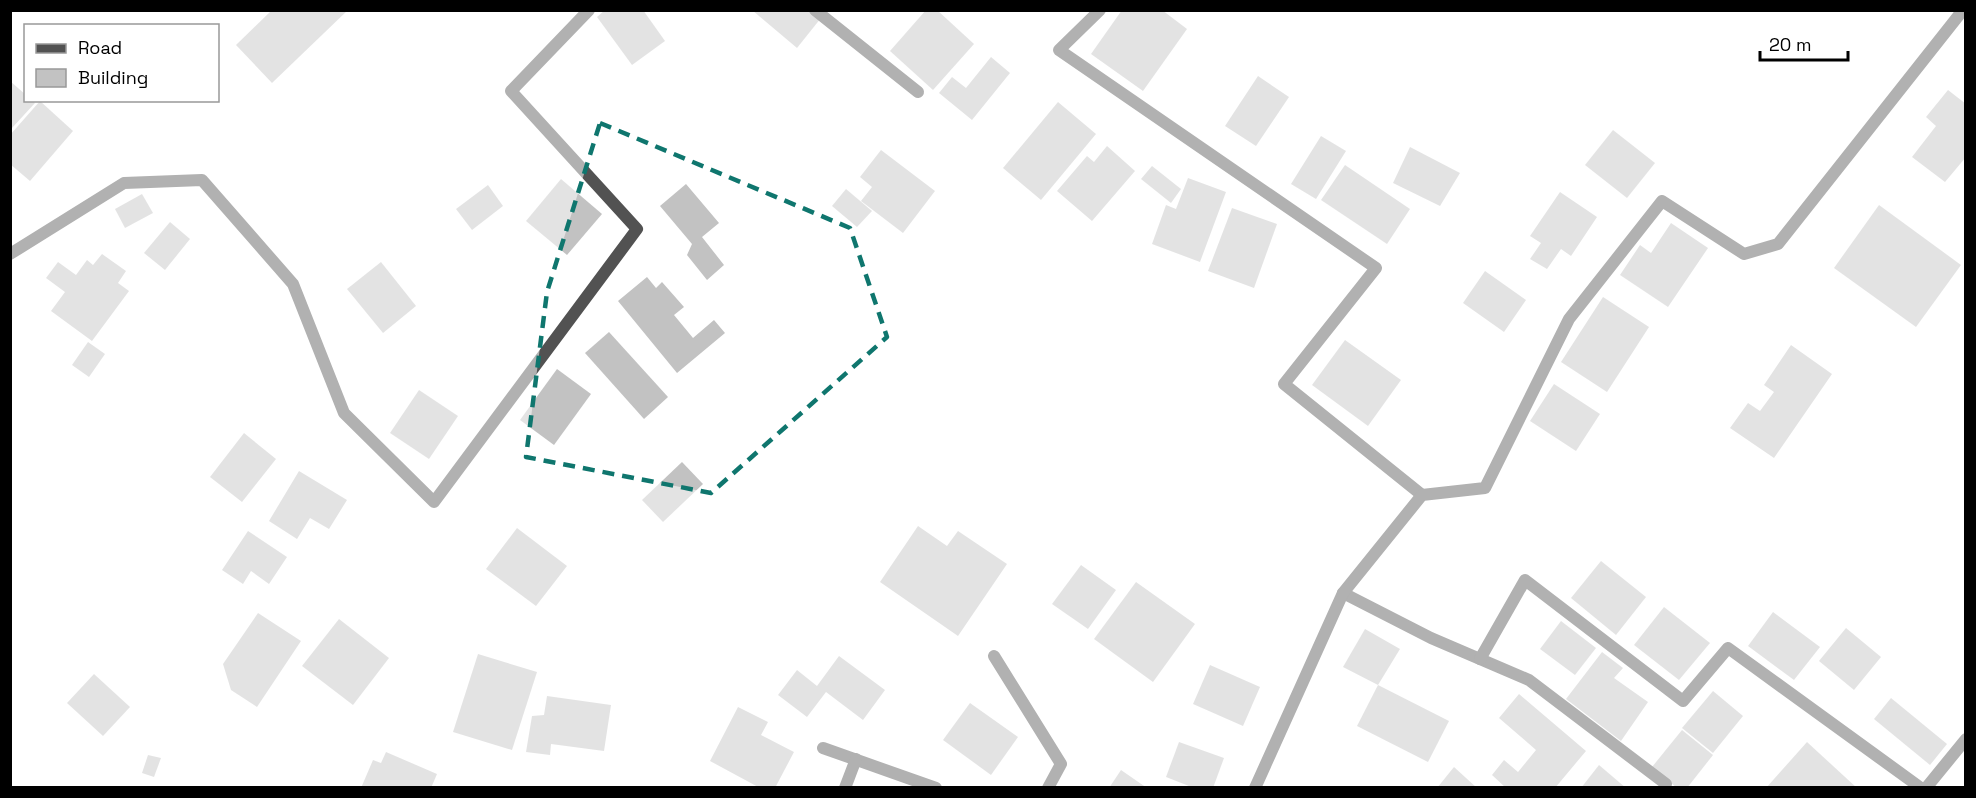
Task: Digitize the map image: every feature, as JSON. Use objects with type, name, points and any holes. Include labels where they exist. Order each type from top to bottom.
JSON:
[{"type":"street","points":[[10,254],[124,183],[202,180],[293,284],[345,413],[434,502],[637,229],[512,91],[590,10]]},
{"type":"street","points":[[814,10],[918,92]]},
{"type":"street","points":[[1100,10],[1059,50],[1376,268],[1284,384],[1422,495]]},
{"type":"street","points":[[1255,788],[1343,593],[1422,495],[1485,488],[1569,319],[1662,201],[1744,254],[1778,244],[1963,14]]},
{"type":"street","points":[[1480,659],[1525,580],[1683,701],[1728,648],[1921,788]]},
{"type":"street","points":[[1343,593],[1431,638],[1529,680],[1666,784]]},
{"type":"street","points":[[994,656],[1061,764],[1048,788]]},
{"type":"street","points":[[1926,788],[1965,739]]},
{"type":"street","points":[[823,748],[936,788]]},
{"type":"street","points":[[845,788],[856,759]]},
{"type":"highlighted area","points":[[600,123],[850,228],[887,337],[711,493],[526,457],[547,292]]},
{"type":"building","points":[[272,10],[348,10],[272,83],[236,45]]},
{"type":"building","points":[[605,10],[643,10],[665,41],[632,65],[597,17]]},
{"type":"building","points":[[752,10],[812,10],[821,18],[797,48]]},
{"type":"building","points":[[926,10],[937,10],[974,44],[933,90],[890,51]]},
{"type":"building","points":[[1122,10],[1162,10],[1187,29],[1143,91],[1091,54]]},
{"type":"building","points":[[991,57],[1010,73],[972,120],[939,93],[952,77],[966,88]]},
{"type":"building","points":[[1258,76],[1289,97],[1256,146],[1225,126]]},
{"type":"building","points":[[10,81],[24,93],[24,102],[35,103],[12,128],[10,126]]},
{"type":"building","points":[[1948,90],[1966,104],[1966,157],[1945,182],[1912,157],[1936,126],[1926,117]]},
{"type":"building","points":[[39,102],[73,131],[30,181],[10,164],[10,135]]},
{"type":"building","points":[[1058,102],[1096,134],[1041,200],[1003,168]]},
{"type":"building","points":[[1613,130],[1655,163],[1627,198],[1585,165]]},
{"type":"building","points":[[1321,136],[1346,151],[1316,199],[1291,184]]},
{"type":"building","points":[[1107,146],[1135,171],[1092,221],[1057,191],[1087,156],[1094,162]]},
{"type":"building","points":[[1410,147],[1460,173],[1440,206],[1393,183]]},
{"type":"building","points":[[881,150],[935,191],[903,233],[861,201],[872,187],[860,177]]},
{"type":"building","points":[[1345,165],[1410,209],[1387,244],[1321,200]]},
{"type":"building","points":[[1152,166],[1181,189],[1171,203],[1141,179]]},
{"type":"building","points":[[1188,178],[1226,192],[1200,262],[1152,244],[1166,205],[1176,209]]},
{"type":"building","points":[[561,179],[602,214],[567,255],[526,221]]},
{"type":"building","points":[[686,184],[719,223],[702,237],[724,265],[707,280],[687,255],[692,244],[660,206]]},
{"type":"building","points":[[488,185],[503,206],[472,230],[456,209]]},
{"type":"building","points":[[846,189],[872,211],[857,227],[832,206]]},
{"type":"building","points":[[1560,192],[1597,217],[1571,256],[1561,249],[1547,269],[1530,259],[1541,243],[1530,236]]},
{"type":"building","points":[[142,194],[153,213],[125,228],[115,209]]},
{"type":"building","points":[[1879,205],[1961,265],[1916,327],[1834,268]]},
{"type":"building","points":[[1232,208],[1277,224],[1254,288],[1208,271]]},
{"type":"building","points":[[170,222],[190,239],[165,270],[144,253]]},
{"type":"building","points":[[1671,223],[1708,248],[1668,307],[1620,275],[1640,245],[1651,253]]},
{"type":"building","points":[[102,254],[126,271],[118,283],[129,291],[92,341],[51,311],[65,292],[46,278],[58,262],[76,275],[87,260],[93,265]]},
{"type":"building","points":[[381,262],[416,306],[383,333],[347,289]]},
{"type":"building","points":[[1485,271],[1526,300],[1504,332],[1463,303]]},
{"type":"building","points":[[647,277],[656,288],[662,282],[684,307],[674,315],[693,338],[714,320],[725,333],[677,373],[618,301]]},
{"type":"building","points":[[1603,297],[1649,327],[1607,392],[1561,362]]},
{"type":"building","points":[[609,332],[668,397],[644,419],[585,353]]},
{"type":"building","points":[[1345,340],[1401,380],[1368,426],[1312,385]]},
{"type":"building","points":[[88,342],[105,354],[89,377],[72,365]]},
{"type":"building","points":[[1791,345],[1832,374],[1774,458],[1730,428],[1748,403],[1760,411],[1774,392],[1764,385]]},
{"type":"building","points":[[557,369],[591,394],[554,445],[520,420]]},
{"type":"building","points":[[1554,384],[1600,414],[1576,451],[1530,421]]},
{"type":"building","points":[[419,390],[458,416],[429,459],[390,433]]},
{"type":"building","points":[[244,433],[276,459],[242,502],[210,477]]},
{"type":"building","points":[[682,462],[703,484],[663,522],[642,500]]},
{"type":"building","points":[[299,471],[347,500],[329,529],[310,518],[297,539],[269,521]]},
{"type":"building","points":[[918,526],[947,546],[958,531],[1007,564],[958,636],[880,582]]},
{"type":"building","points":[[517,528],[567,566],[536,606],[486,569]]},
{"type":"building","points":[[248,531],[287,557],[269,584],[251,571],[243,584],[222,570]]},
{"type":"building","points":[[1601,561],[1646,597],[1616,635],[1571,598]]},
{"type":"building","points":[[1081,565],[1116,590],[1088,629],[1052,604]]},
{"type":"building","points":[[1136,582],[1195,624],[1153,682],[1094,639]]},
{"type":"building","points":[[1664,607],[1710,643],[1679,680],[1634,645]]},
{"type":"building","points":[[1773,612],[1820,647],[1794,680],[1748,646]]},
{"type":"building","points":[[258,613],[301,641],[257,707],[231,690],[223,664]]},
{"type":"building","points":[[339,619],[389,658],[353,705],[302,666]]},
{"type":"building","points":[[1561,621],[1596,648],[1575,675],[1540,649]]},
{"type":"building","points":[[1846,628],[1881,657],[1854,690],[1819,661]]},
{"type":"building","points":[[1365,629],[1400,649],[1378,685],[1343,667]]},
{"type":"building","points":[[1602,652],[1623,668],[1614,678],[1648,702],[1621,741],[1566,699]]},
{"type":"building","points":[[478,654],[537,672],[512,750],[453,732]]},
{"type":"building","points":[[839,656],[885,690],[863,720],[826,692],[807,717],[778,695],[797,670],[817,686]]},
{"type":"building","points":[[1210,665],[1260,687],[1243,726],[1193,704]]},
{"type":"building","points":[[94,674],[130,707],[103,736],[67,703]]},
{"type":"building","points":[[1378,685],[1449,721],[1428,762],[1357,726]]},
{"type":"building","points":[[1713,691],[1743,716],[1713,753],[1682,728]]},
{"type":"building","points":[[1519,694],[1586,751],[1555,788],[1506,788],[1492,775],[1504,760],[1518,772],[1536,750],[1499,718]]},
{"type":"building","points":[[547,696],[611,705],[604,751],[551,744],[550,755],[526,752],[532,716],[544,715]]},
{"type":"building","points":[[1891,698],[1947,744],[1930,765],[1874,719]]},
{"type":"building","points":[[970,703],[1018,737],[991,775],[943,740]]},
{"type":"building","points":[[738,707],[768,722],[761,735],[794,752],[775,788],[760,788],[710,761]]},
{"type":"building","points":[[1682,730],[1713,755],[1687,788],[1677,788],[1652,767]]},
{"type":"building","points":[[1179,742],[1224,758],[1213,788],[1194,788],[1166,777]]},
{"type":"building","points":[[1807,742],[1857,788],[1766,788]]},
{"type":"building","points":[[386,752],[437,774],[431,788],[361,788],[373,760],[381,763]]},
{"type":"building","points":[[148,755],[161,758],[154,777],[142,773]]},
{"type":"building","points":[[1599,765],[1626,788],[1581,788]]},
{"type":"building","points":[[1454,767],[1477,788],[1437,788]]},
{"type":"building","points":[[1121,770],[1147,788],[1109,788]]}]
